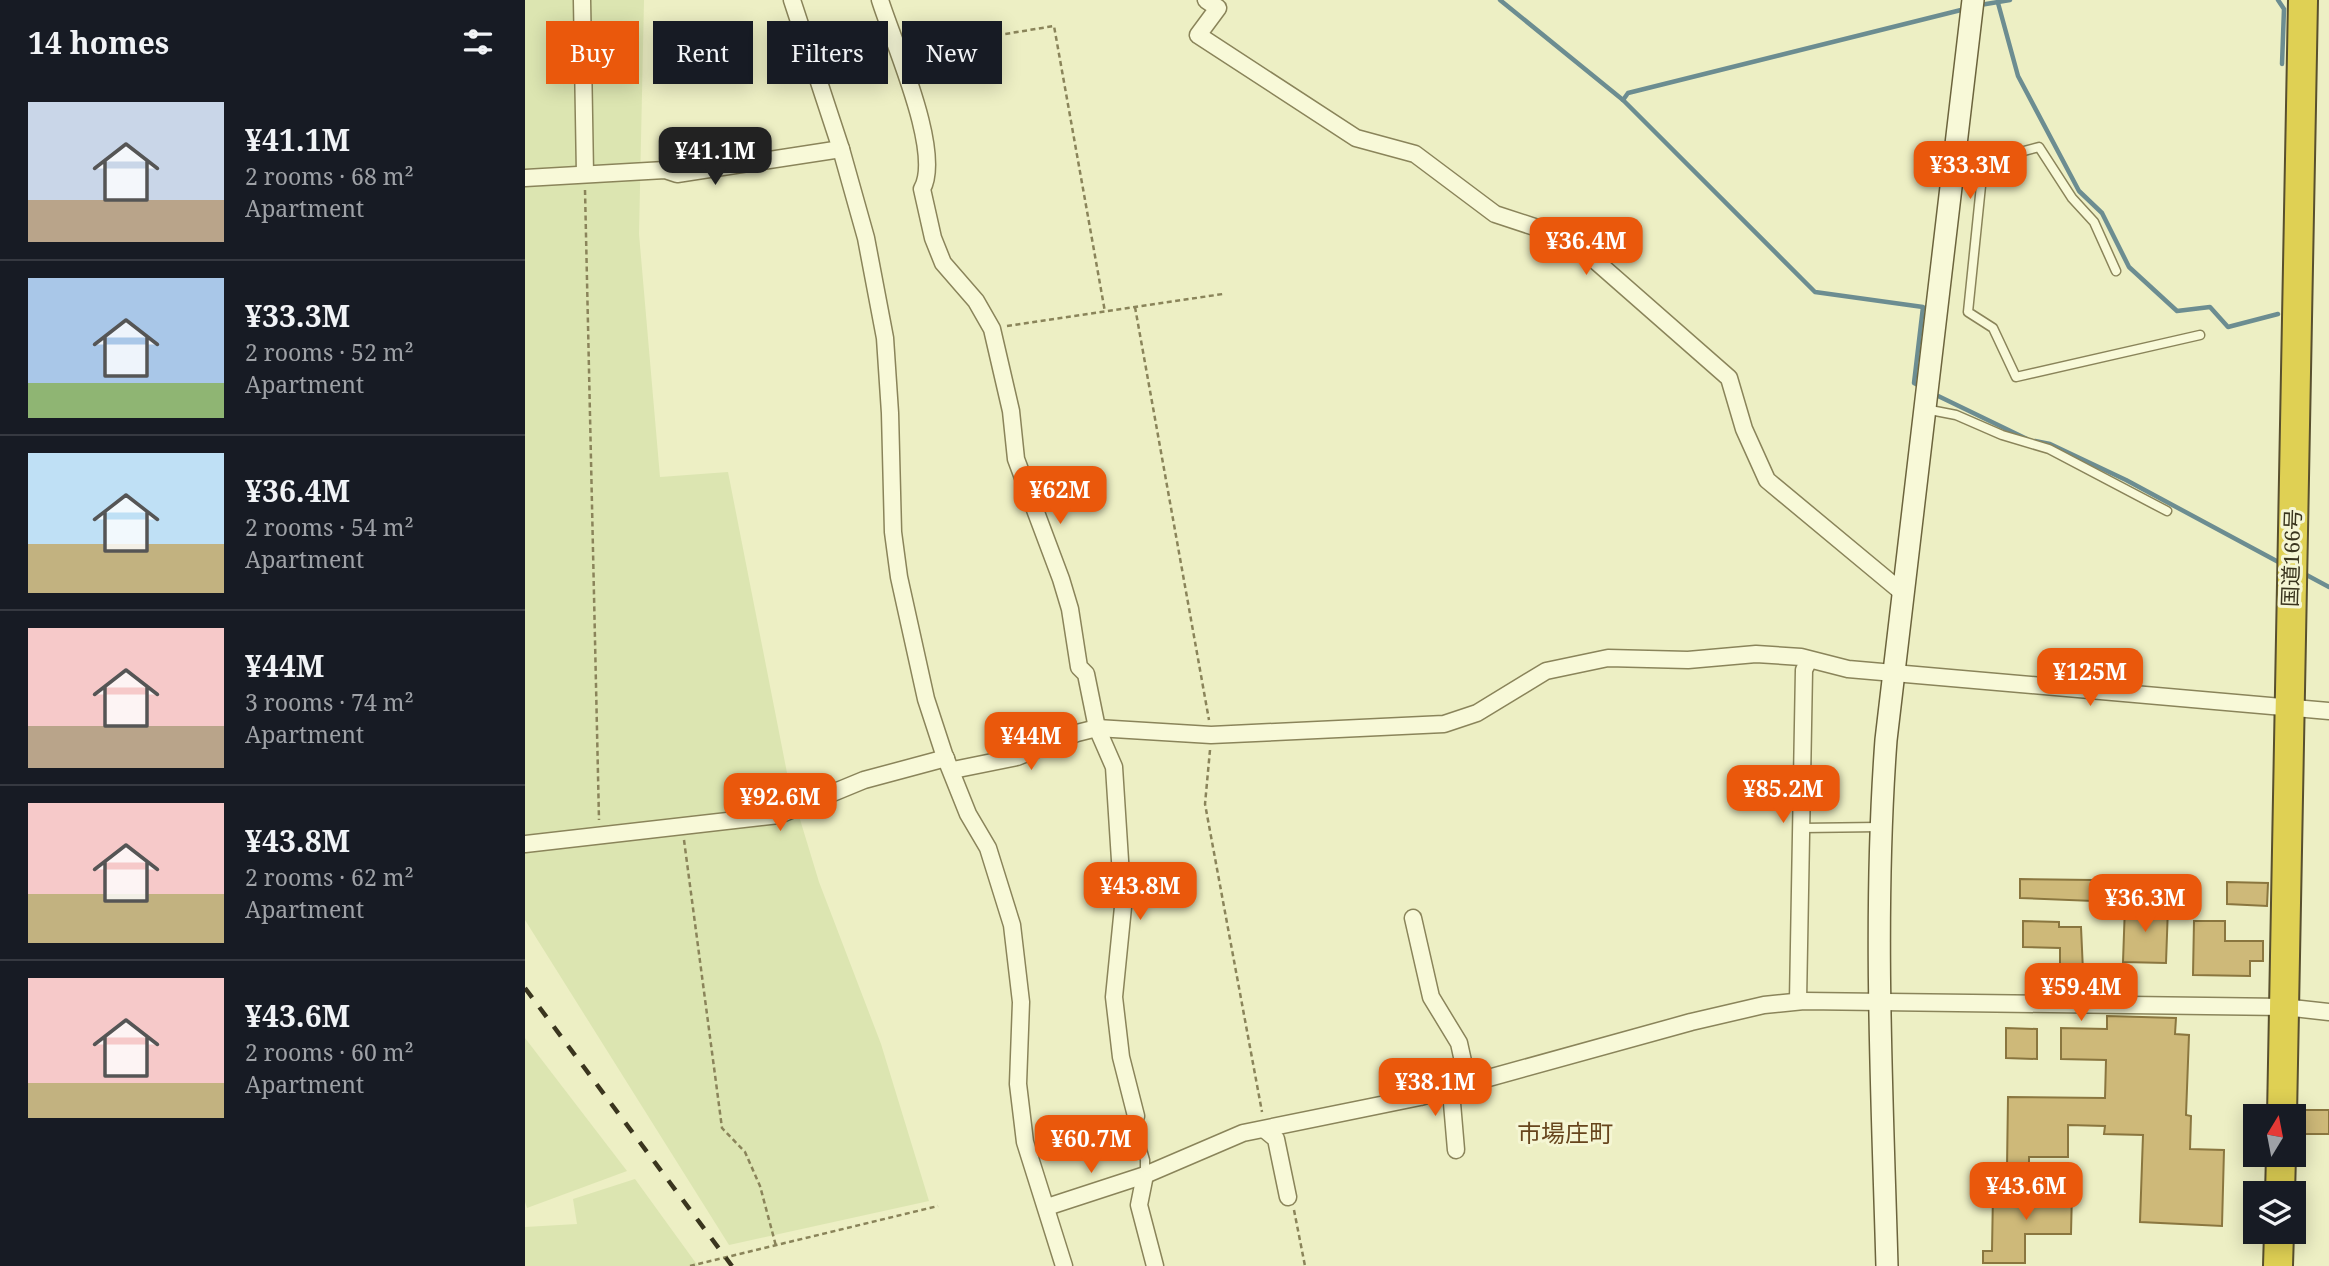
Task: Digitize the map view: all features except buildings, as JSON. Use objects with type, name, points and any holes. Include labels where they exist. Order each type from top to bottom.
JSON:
[{"type":"highway","name":"国道166号","points":[[2282,1104],[2303,0]]},
{"type":"highway","points":[[2278,1266],[2279,1244]]},
{"type":"street","points":[[582,0],[585,174]]},
{"type":"street","points":[[792,0],[798,21]]},
{"type":"street","points":[[880,0],[926,132],[927,180],[922,189],[933,238],[943,263],[976,301],[992,329],[1005,383],[1016,459],[1061,579],[1070,609],[1079,667],[1086,674],[1097,728],[1114,766],[1123,907],[1114,997],[1121,1057],[1136,1115],[1134,1121]]},
{"type":"street","points":[[1206,0],[1218,8],[1198,36],[1356,138],[1415,154],[1495,214],[1553,233],[1590,256],[1729,378],[1744,429],[1766,480],[1903,593]]},
{"type":"street","points":[[1887,1266],[1879,1002],[1880,827],[1894,673],[1972,9]]},
{"type":"street","points":[[818,84],[841,149],[866,237],[885,338],[894,539],[899,577],[926,699],[968,814],[991,857],[1015,938],[1021,1002],[1021,1110],[1025,1142],[1064,1266]]},
{"type":"street","points":[[525,177],[665,170],[677,174],[841,149]]},
{"type":"street","points":[[525,844],[779,815],[864,780],[949,764],[1017,757],[1077,733],[1097,728],[1211,739],[1444,724],[1477,713],[1546,671],[1608,658],[1688,660],[1756,654],[1809,660],[1848,669],[2329,711]]},
{"type":"street","points":[[1798,1001],[1804,670],[1809,660]]},
{"type":"street","points":[[1413,918],[1431,997],[1459,1043],[1461,1085],[1452,1103],[1456,1150]]},
{"type":"street","points":[[1047,1207],[1145,1175],[1207,1146],[1243,1133],[1461,1085],[1691,1022],[1764,1005],[1798,1001],[2284,1007],[2329,1012]]},
{"type":"street","points":[[1265,1130],[1276,1139],[1289,1197]]},
{"type":"street","points":[[1145,1175],[1139,1205],[1155,1266]]},
{"type":"lane","points":[[1954,156],[1986,160],[2039,147],[2072,198],[2094,222],[2116,271]]},
{"type":"lane","points":[[1986,160],[1968,312],[1993,328],[2016,377],[2200,335]]},
{"type":"lane","points":[[1927,397],[1956,415],[2001,435],[2049,449],[2167,511]]},
{"type":"lane","points":[[1802,828],[1880,827]]},
{"type":"lane","points":[[1134,1121],[1145,1160],[1145,1175]]},
{"type":"path","points":[[888,55],[1054,26],[1105,312]]},
{"type":"path","points":[[585,174],[600,834]]},
{"type":"path","points":[[992,329],[999,324],[1011,327],[1223,293]]},
{"type":"path","points":[[1135,307],[1211,739],[1205,804],[1265,1130]]},
{"type":"path","points":[[682,827],[722,1128],[745,1152],[760,1186],[776,1246]]},
{"type":"path","points":[[1289,1197],[1304,1266]]},
{"type":"path","points":[[690,1266],[937,1206]]},
{"type":"green space","points":[[525,0],[644,0],[639,234],[660,477],[728,472],[789,783],[819,882],[881,1044],[929,1201],[729,1245],[525,920]]},
{"type":"green space","points":[[525,1038],[627,1171],[527,1208],[525,1202]]},
{"type":"green space","points":[[635,1179],[698,1266],[525,1266],[525,1227],[577,1224],[573,1199]]},
{"type":"waterway","points":[[1500,0],[1623,100],[1815,292],[1923,307],[1914,383],[1920,386]]},
{"type":"waterway","points":[[1980,5],[2010,0]]},
{"type":"waterway","points":[[2278,0],[2284,9],[2282,64]]},
{"type":"waterway","points":[[1998,3],[2018,76],[2079,191],[2102,213],[2129,267],[2177,311],[2210,307],[2228,327],[2278,314]]},
{"type":"waterway","points":[[1623,100],[1628,93],[1965,9]]},
{"type":"waterway","points":[[1934,394],[2027,439]]},
{"type":"waterway","points":[[2035,441],[2050,444],[2126,480],[2284,565]]},
{"type":"waterway","points":[[2301,572],[2329,587]]},
{"type":"railway","points":[[525,988],[732,1266]]},
{"type":"district","name":"市場庄町","points":[[1565,1132]]}]
